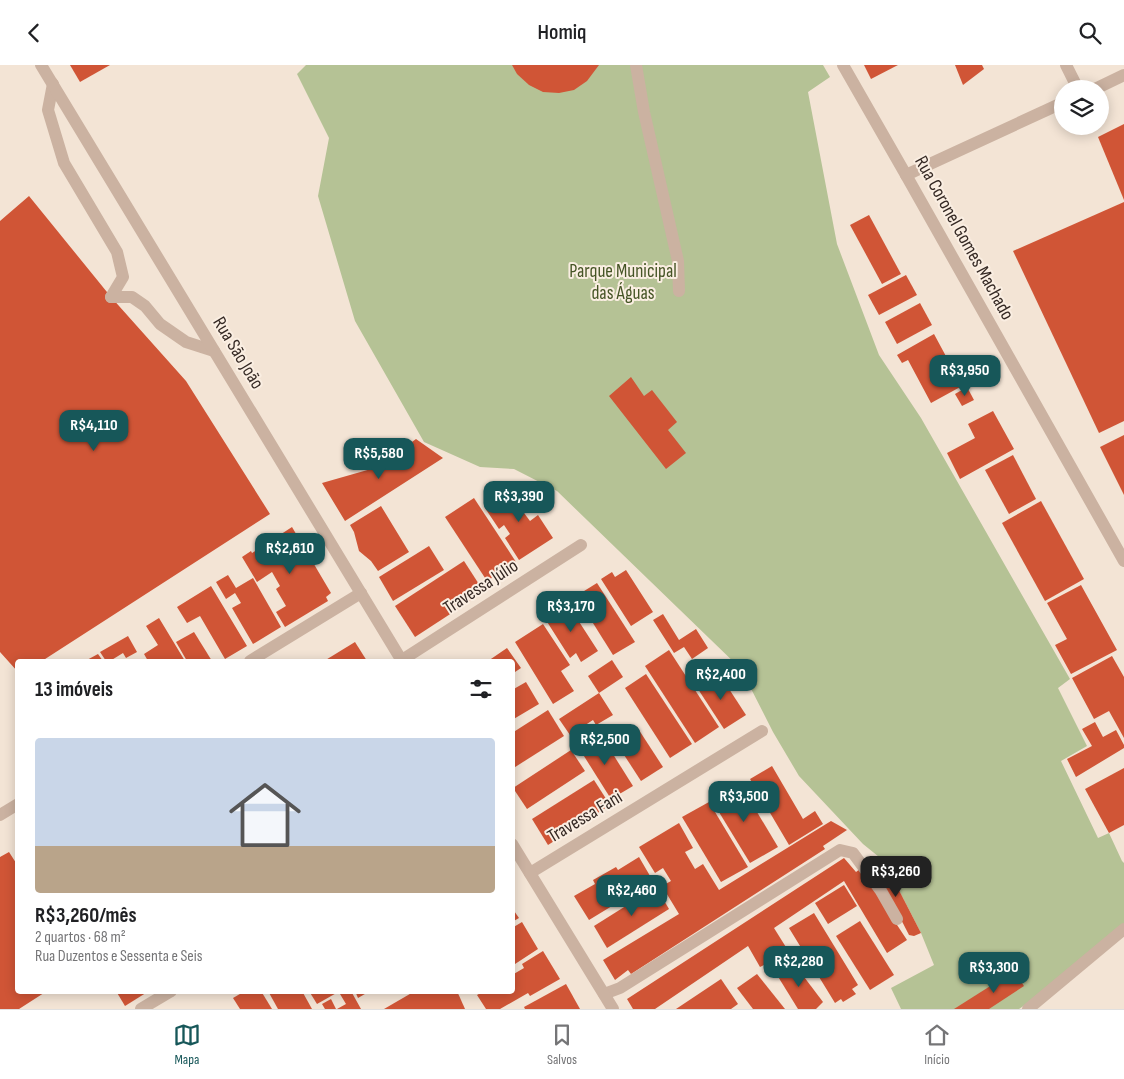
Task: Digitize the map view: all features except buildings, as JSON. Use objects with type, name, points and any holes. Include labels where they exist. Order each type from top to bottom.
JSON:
[{"type":"street","name":"Rua São João","points":[[41,65],[401,659]]},
{"type":"street","points":[[636,65],[644,112],[678,261],[679,291]]},
{"type":"street","name":"Rua Coronel Gomes Machado","points":[[843,65],[1124,561]]},
{"type":"street","points":[[1066,65],[1074,80]]},
{"type":"street","points":[[1109,82],[1124,75]]},
{"type":"street","points":[[53,84],[48,110],[64,163],[117,252],[123,277],[111,297],[132,297],[144,306],[160,324],[186,342],[214,351]]},
{"type":"street","points":[[906,175],[1054,107]]},
{"type":"street","name":"Travessa Júlio","points":[[405,659],[580,545]]},
{"type":"street","points":[[253,659],[361,593]]},
{"type":"street","name":"Travessa Fani","points":[[530,873],[762,731]]},
{"type":"street","points":[[0,815],[15,806]]},
{"type":"street","points":[[515,848],[612,1009]]},
{"type":"street","points":[[604,994],[620,988],[840,850],[853,853],[881,891],[897,919]]},
{"type":"street","points":[[1028,1009],[1124,929]]},
{"type":"street","points":[[141,1009],[166,994]]},
{"type":"green space","name":"Parque Municipal das Águas","points":[[306,65],[823,65],[830,77],[808,92],[837,244],[879,355],[921,418],[1070,679],[1058,688],[1087,746],[1061,761],[1098,838],[1109,833],[1124,863],[1124,929],[1068,975],[1019,1009],[901,1009],[891,988],[934,965],[921,933],[884,861],[863,844],[799,776],[773,732],[741,669],[557,491],[514,469],[480,467],[424,442],[355,321],[318,196],[329,138],[297,74]]}]
